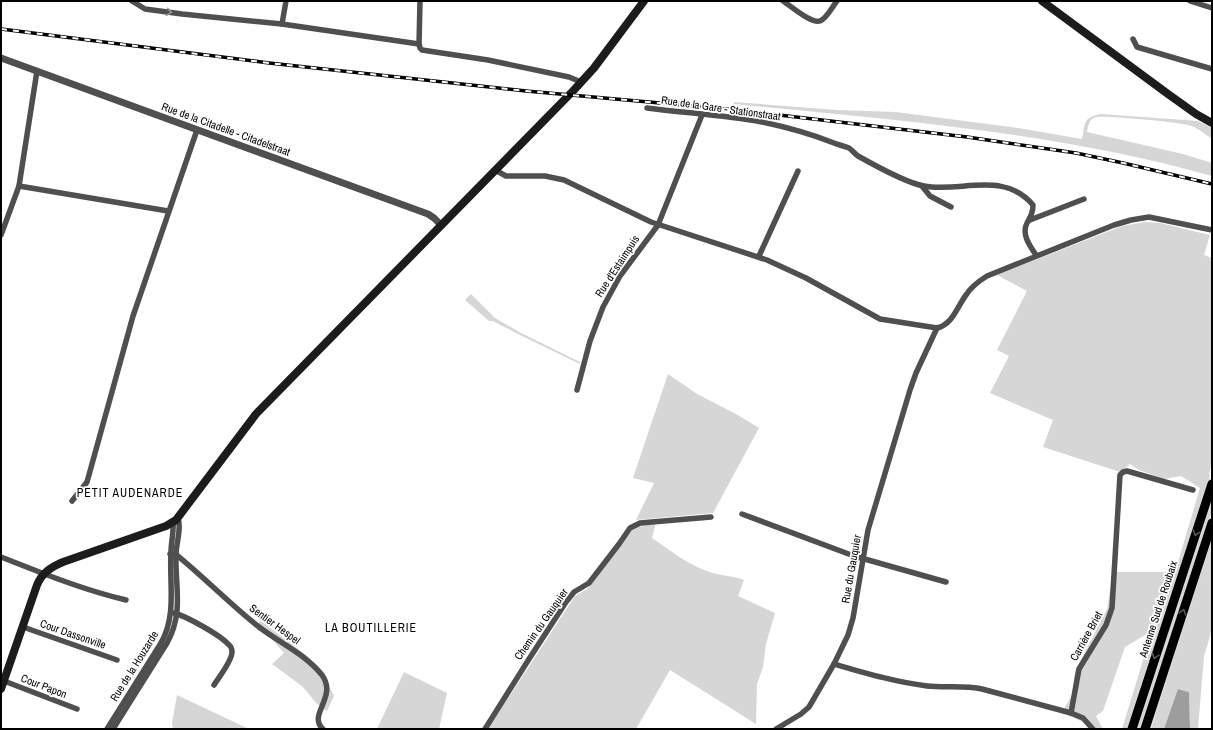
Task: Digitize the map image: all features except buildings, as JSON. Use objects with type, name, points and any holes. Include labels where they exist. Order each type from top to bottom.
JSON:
[{"type":"highway","name":"Antenne Sud de Roubaix","points":[[1132,729],[1212,484]]},
{"type":"highway","points":[[1145,729],[1212,523]]},
{"type":"main road","points":[[2,685],[37,585],[44,574],[62,562],[157,529],[176,520],[256,414],[581,82],[594,68],[644,1]]},
{"type":"main road","points":[[1042,1],[1185,106],[1212,123]]},
{"type":"street","points":[[132,1],[145,9],[282,24],[419,44]]},
{"type":"street","points":[[282,24],[286,1]]},
{"type":"street","points":[[420,1],[419,44],[420,48],[426,52],[457,54],[569,78],[581,82]]},
{"type":"street","points":[[783,1],[807,18],[817,21],[827,14],[837,1]]},
{"type":"street","points":[[1190,1],[1212,8]]},
{"type":"street","points":[[1133,39],[1137,47],[1212,69]]},
{"type":"street","name":"Rue de la Citadelle - Citadelstraat","points":[[1,58],[428,214],[441,225]]},
{"type":"street","points":[[1,235],[19,186],[37,71]]},
{"type":"street","name":"Rue de la Gare - Stationstraat","points":[[648,108],[762,122],[848,148],[857,155],[905,180],[922,186],[932,188],[982,184],[1008,187],[1015,190],[1033,205],[1033,213],[1025,230],[1026,238],[1036,255]]},
{"type":"street","name":"Rue d'Estaimpuis","points":[[577,390],[590,341],[608,296],[625,268],[658,225],[702,115]]},
{"type":"street","points":[[72,501],[87,482],[133,316],[197,130]]},
{"type":"street","points":[[495,170],[506,176],[545,176],[564,180],[628,212],[658,225],[759,256],[796,273],[880,319],[937,328],[950,322],[965,295],[982,278],[1036,255],[1117,224],[1149,217],[1212,230]]},
{"type":"street","points":[[759,256],[798,171]]},
{"type":"street","points":[[19,186],[168,211]]},
{"type":"street","name":"Rue de la Gare - Stationstraat","points":[[922,186],[930,196],[951,207]]},
{"type":"street","points":[[1030,220],[1084,199]]},
{"type":"street","name":"Rue du Gauquier","points":[[776,729],[801,714],[809,707],[834,664],[851,627],[868,530],[910,390],[937,328]]},
{"type":"street","name":"Carrière Briet","points":[[1072,713],[1079,669],[1106,625],[1112,608],[1120,475],[1127,471],[1193,490]]},
{"type":"street","points":[[742,514],[846,553],[946,582]]},
{"type":"street","name":"Chemin du Gauquier","points":[[485,729],[566,602],[574,592],[589,583],[630,528],[640,522],[711,517]]},
{"type":"street","points":[[173,555],[173,533],[176,520]]},
{"type":"street","name":"Rue de la Houzarde","points":[[106,729],[163,639],[168,626],[170,611],[173,555]]},
{"type":"street","name":"Rue de la Houzarde","points":[[113,729],[175,628],[178,613],[173,555]]},
{"type":"street","name":"Sentier Hespel","points":[[173,555],[256,624],[296,651],[322,675],[327,691],[326,698],[318,718],[319,725],[322,729]]},
{"type":"street","points":[[1,557],[44,574],[111,597],[126,600]]},
{"type":"street","points":[[170,611],[188,618],[225,641],[231,647],[231,659],[214,685]]},
{"type":"street","name":"Cour Dassonville","points":[[23,627],[117,660]]},
{"type":"street","points":[[834,664],[879,678],[928,686],[961,686],[978,688],[1072,713],[1082,718],[1093,729]]},
{"type":"street","name":"Cour Papon","points":[[2,685],[77,709]]},
{"type":"shaded area","points":[[734,102],[837,110],[896,112],[1018,128],[1082,139],[1088,119],[1101,114],[1198,121],[1212,128],[1212,139],[1198,129],[1188,125],[1112,117],[1096,117],[1092,119],[1089,123],[1087,132],[1183,154],[1212,163],[1212,176],[1094,148],[1034,138],[914,122],[734,104]]},
{"type":"shaded area","points":[[1145,222],[1160,223],[1210,235],[1204,255],[1212,258],[1212,463],[1206,491],[1128,729],[1122,729],[1152,631],[1125,647],[1103,711],[1096,716],[1103,729],[1089,729],[1083,722],[1065,714],[1065,707],[1072,695],[1075,671],[1107,609],[1113,572],[1175,572],[1200,488],[1181,476],[1164,479],[1139,470],[1130,464],[1120,472],[1043,447],[1053,420],[990,393],[1009,356],[997,350],[1027,291],[997,275],[1122,226]]},
{"type":"shaded area","points":[[471,294],[495,318],[521,333],[580,362],[580,364],[493,321],[489,321],[465,300]]},
{"type":"shaded area","points":[[668,374],[697,394],[736,414],[759,428],[713,513],[636,520],[654,483],[633,478]]},
{"type":"shaded area","points":[[1212,498],[1212,511],[1141,729],[1136,729]]},
{"type":"shaded area","points":[[656,522],[652,538],[697,567],[713,573],[744,580],[738,596],[775,613],[766,644],[763,667],[757,684],[756,724],[670,670],[636,729],[488,729],[575,596],[587,589],[633,527]]},
{"type":"shaded area","points":[[1212,536],[1212,630],[1204,656],[1198,729],[1190,729],[1189,692],[1179,689],[1164,729],[1151,729]]},
{"type":"shaded area","points":[[260,620],[306,655],[325,677],[334,696],[327,711],[317,704],[303,687],[272,664],[284,653],[269,636],[258,628]]},
{"type":"shaded area","points":[[404,672],[447,693],[439,729],[377,729]]},
{"type":"shaded area","points":[[1178,689],[1189,692],[1190,729],[1164,729]]},
{"type":"shaded area","points":[[177,695],[249,729],[173,729],[172,723]]},
{"type":"railway","points":[[1,29],[269,63],[526,91],[727,109],[967,137],[1076,153],[1212,184]]},
{"type":"district","name":"PETIT AUDENARDE","points":[[130,493]]},
{"type":"district","name":"LA BOUTILLERIE","points":[[371,628]]}]
